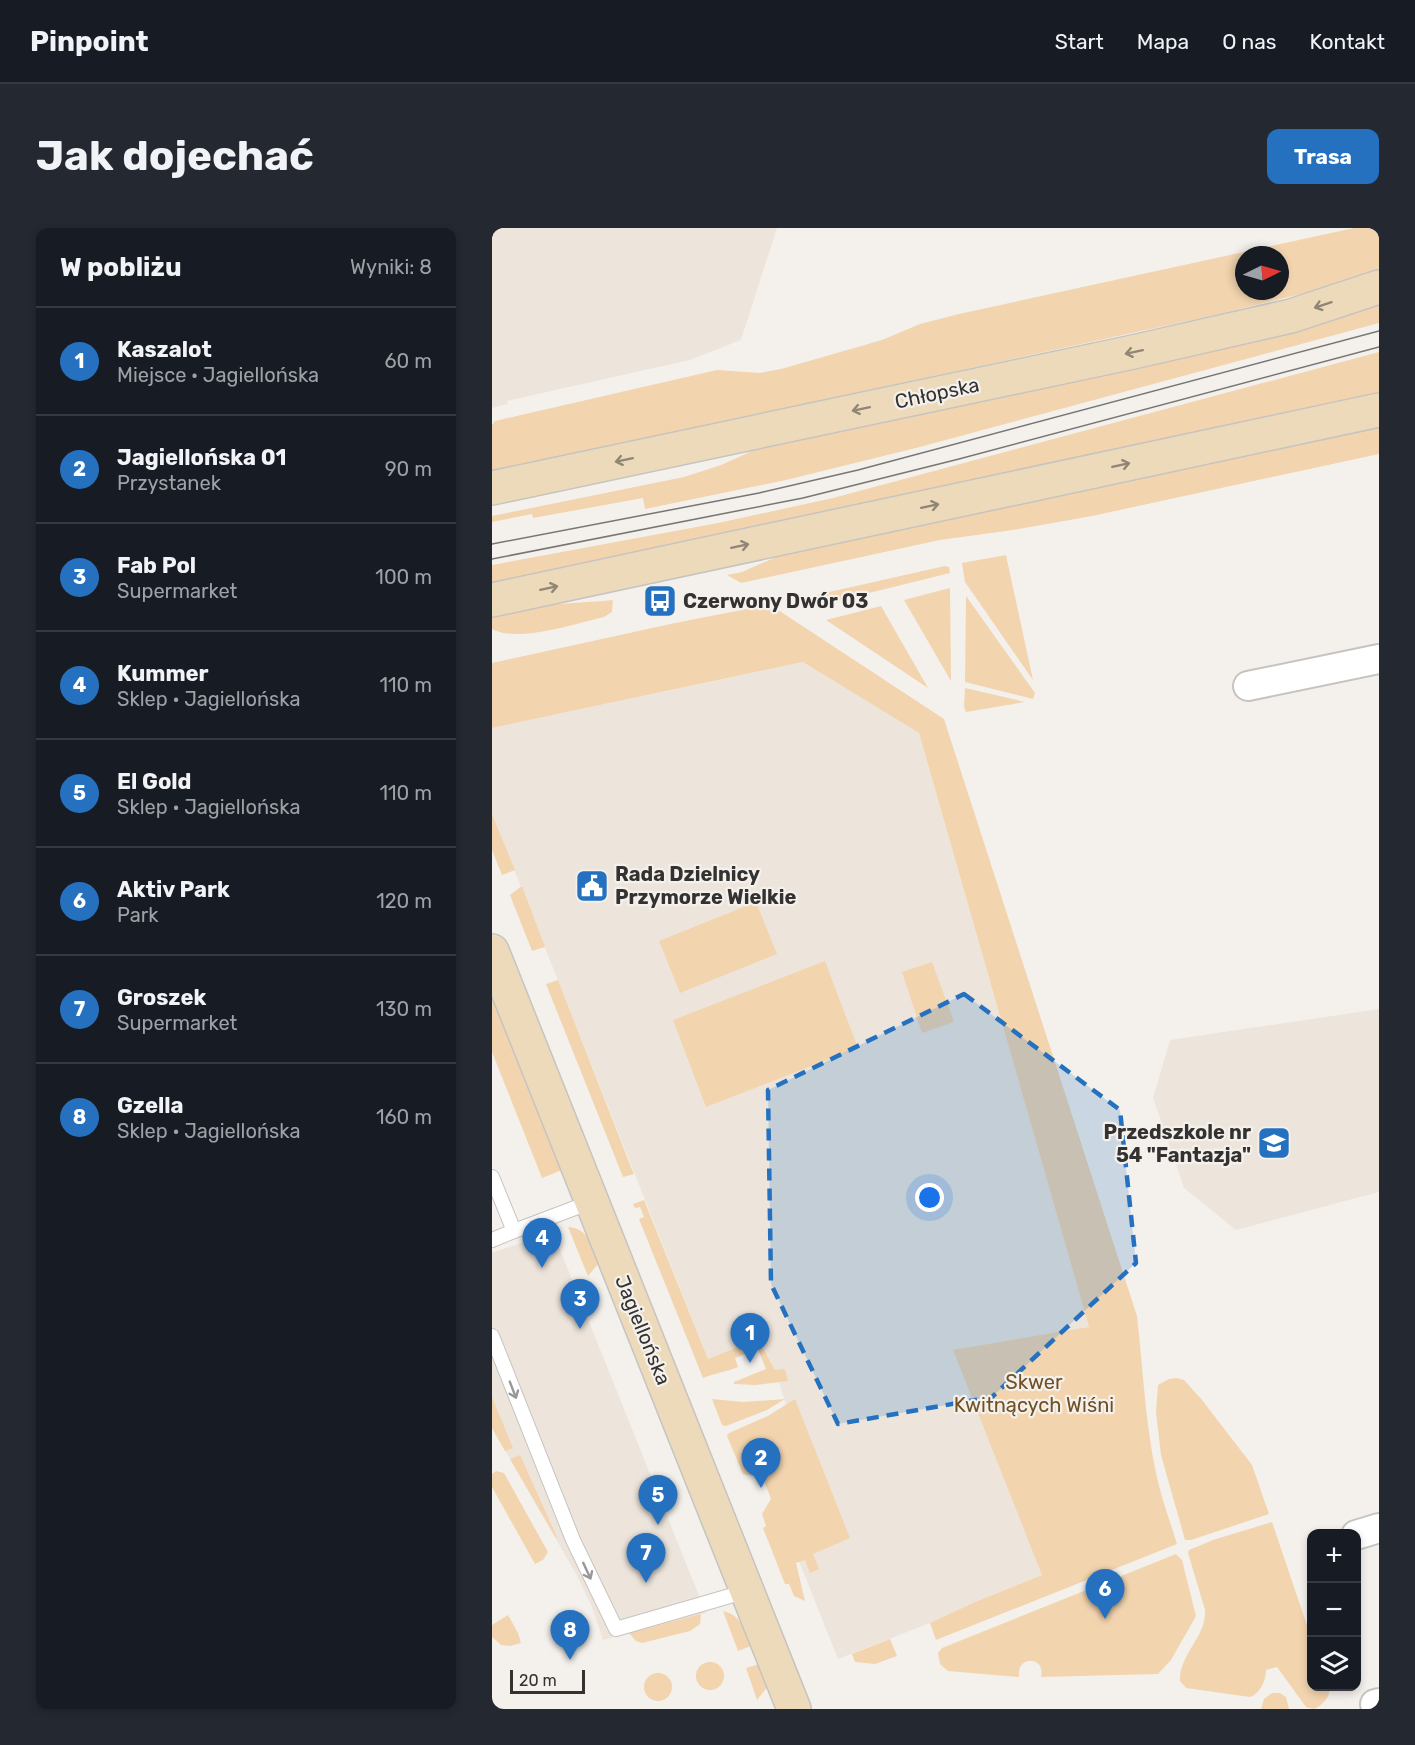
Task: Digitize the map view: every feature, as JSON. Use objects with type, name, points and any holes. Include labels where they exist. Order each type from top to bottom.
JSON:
[{"type":"main road","name":"Chłopska","points":[[492,488],[1156,347],[1291,316],[1379,287]]},
{"type":"main road","points":[[492,600],[1379,410]]},
{"type":"main road","name":"Jagiellońska","points":[[492,951],[794,1709]]},
{"type":"street","points":[[1248,686],[1379,658]]},
{"type":"street","points":[[1361,1533],[1379,1528]]},
{"type":"lane","points":[[492,1177],[514,1231]]},
{"type":"lane","points":[[492,1240],[591,1202]]},
{"type":"lane","points":[[492,1336],[573,1540],[616,1629],[747,1591]]},
{"type":"highlighted area","points":[[964,994],[1120,1110],[1136,1263],[992,1397],[838,1424],[771,1284],[768,1090]]},
{"type":"shaded area","points":[[492,228],[777,228],[741,340],[690,360],[507,401],[508,404],[492,408]]},
{"type":"shaded area","points":[[804,662],[919,733],[1089,1327],[1042,1575],[838,1659],[745,1426],[786,1405],[775,1370],[758,1339],[708,1359],[492,814],[492,728]]},
{"type":"shaded area","name":"Przedszkole nr 54 \"Fantazja\"","points":[[1379,1009],[1379,1192],[1236,1230],[1184,1188],[1153,1098],[1170,1040]]},
{"type":"shaded area","points":[[553,1232],[706,1613],[603,1640],[592,1607],[576,1574],[492,1428],[492,1253]]},
{"type":"green space","points":[[1354,228],[1379,228],[1379,271],[1346,283],[1289,297],[1289,246],[1271,246]]},
{"type":"green space","points":[[1235,254],[1235,300],[1276,300],[492,472],[492,425],[495,421],[717,370],[760,373],[781,369],[882,340],[920,324]]},
{"type":"green space","points":[[1379,303],[1379,323],[916,448],[786,480],[645,509],[643,498],[533,518],[532,514],[492,522],[492,516],[684,477],[721,465],[761,447]]},
{"type":"green space","points":[[1379,352],[1379,395],[659,549],[492,582],[492,565],[718,523],[833,498]]},
{"type":"green space","points":[[1379,426],[1379,454],[1092,516],[940,540],[741,583],[727,575],[742,572],[785,553]]},
{"type":"green space","points":[[1006,555],[1033,680],[965,582],[962,563]]},
{"type":"green space","points":[[945,566],[949,567],[950,573],[808,608],[799,603],[798,599]]},
{"type":"green space","points":[[950,588],[951,681],[904,600]]},
{"type":"green space","points":[[966,596],[1035,693],[1033,699],[965,682]]},
{"type":"green space","points":[[613,600],[612,612],[604,617],[562,628],[516,634],[492,629],[492,616],[506,612],[536,606]]},
{"type":"green space","name":"Skwer Kwitnących Wiśni","points":[[762,606],[775,608],[944,719],[1137,1316],[1152,1453],[1160,1491],[1177,1544],[936,1640],[930,1623],[1042,1575],[953,1350],[1089,1327],[919,733],[803,662],[492,728],[492,663]]},
{"type":"green space","points":[[881,606],[928,688],[826,620]]},
{"type":"green space","points":[[965,688],[1025,702],[966,712]]},
{"type":"green space","points":[[492,814],[515,870],[502,875],[492,850]]},
{"type":"green space","points":[[522,886],[545,947],[532,951],[510,895]]},
{"type":"green space","points":[[756,902],[777,954],[680,993],[659,941]]},
{"type":"green space","points":[[825,961],[858,1048],[706,1107],[673,1020]]},
{"type":"green space","points":[[932,962],[954,1022],[922,1033],[902,972]]},
{"type":"green space","points":[[558,980],[634,1174],[623,1177],[546,984]]},
{"type":"green space","points":[[492,994],[562,1170],[542,1178],[492,1052]]},
{"type":"green space","points":[[644,1200],[708,1359],[758,1339],[775,1370],[785,1369],[788,1381],[756,1385],[734,1384],[734,1382],[766,1369],[758,1349],[735,1358],[738,1367],[703,1378],[639,1219],[644,1217],[640,1207],[635,1208],[633,1204]]},
{"type":"green space","points":[[568,1227],[575,1228],[589,1239],[599,1263],[588,1276]]},
{"type":"green space","points":[[1169,1379],[1184,1380],[1202,1400],[1252,1465],[1269,1514],[1185,1540],[1161,1455],[1156,1412],[1158,1385]]},
{"type":"green space","points":[[492,1397],[513,1448],[505,1451],[492,1428]]},
{"type":"green space","points":[[712,1399],[743,1402],[785,1399],[767,1410],[726,1426],[722,1425]]},
{"type":"green space","points":[[795,1399],[850,1538],[813,1554],[819,1569],[810,1573],[805,1560],[796,1563],[805,1601],[794,1596],[789,1584],[785,1584],[763,1528],[766,1526],[762,1514],[771,1499],[763,1478],[743,1474],[727,1436],[729,1433],[768,1416]]},
{"type":"green space","points":[[520,1455],[557,1537],[556,1538],[510,1459]]},
{"type":"green space","points":[[496,1471],[504,1473],[548,1552],[543,1560],[535,1564],[492,1487],[492,1474]]},
{"type":"green space","points":[[1272,1522],[1307,1625],[1307,1691],[1329,1691],[1326,1700],[1314,1709],[1306,1707],[1277,1667],[1266,1670],[1262,1686],[1250,1697],[1186,1688],[1180,1681],[1184,1662],[1202,1628],[1205,1610],[1188,1553],[1189,1550],[1213,1540]]},
{"type":"green space","points":[[1176,1554],[1182,1560],[1196,1616],[1171,1660],[1158,1674],[1041,1677],[1039,1665],[1031,1661],[1022,1665],[1019,1677],[948,1671],[940,1664],[938,1653],[942,1648]]},
{"type":"green space","points":[[723,1611],[738,1620],[751,1646],[738,1651]]},
{"type":"green space","points":[[701,1614],[700,1624],[690,1631],[642,1643],[636,1641],[629,1633]]},
{"type":"green space","points":[[508,1615],[521,1643],[510,1646],[501,1645],[492,1637],[492,1625]]},
{"type":"green space","points":[[890,1639],[897,1656],[875,1664],[855,1662],[852,1654]]},
{"type":"green space","points":[[710,1662],[720,1666],[724,1676],[720,1686],[710,1690],[700,1686],[696,1676],[700,1666]]},
{"type":"green space","points":[[759,1664],[768,1686],[757,1700],[746,1668]]},
{"type":"green space","points":[[658,1673],[668,1677],[672,1687],[668,1697],[658,1701],[648,1697],[644,1687],[648,1677]]},
{"type":"green space","points":[[1272,1693],[1280,1693],[1286,1697],[1289,1709],[1261,1709],[1264,1699]]},
{"type":"tram line","points":[[492,544],[759,493],[858,470],[1379,331]]},
{"type":"tram line","points":[[492,559],[803,498],[959,459],[1379,347]]},
{"type":"place","name":"Czerwony Dwór 03","points":[[660,601]]},
{"type":"place","name":"Rada Dzielnicy Przymorze Wielkie","points":[[592,886]]},
{"type":"place","name":"Przedszkole nr 54 \"Fantazja\"","points":[[1274,1143]]},
{"type":"place","name":"Kummer","points":[[542,1268]]},
{"type":"place","name":"Fab Pol","points":[[580,1329]]},
{"type":"place","name":"Kaszalot","points":[[750,1363]]},
{"type":"place","name":"Jagiellońska 01","points":[[761,1488]]},
{"type":"place","name":"El Gold","points":[[658,1525]]},
{"type":"place","name":"Groszek","points":[[646,1583]]},
{"type":"place","name":"Aktiv Park","points":[[1105,1619]]},
{"type":"place","name":"Gzella","points":[[570,1660]]}]
